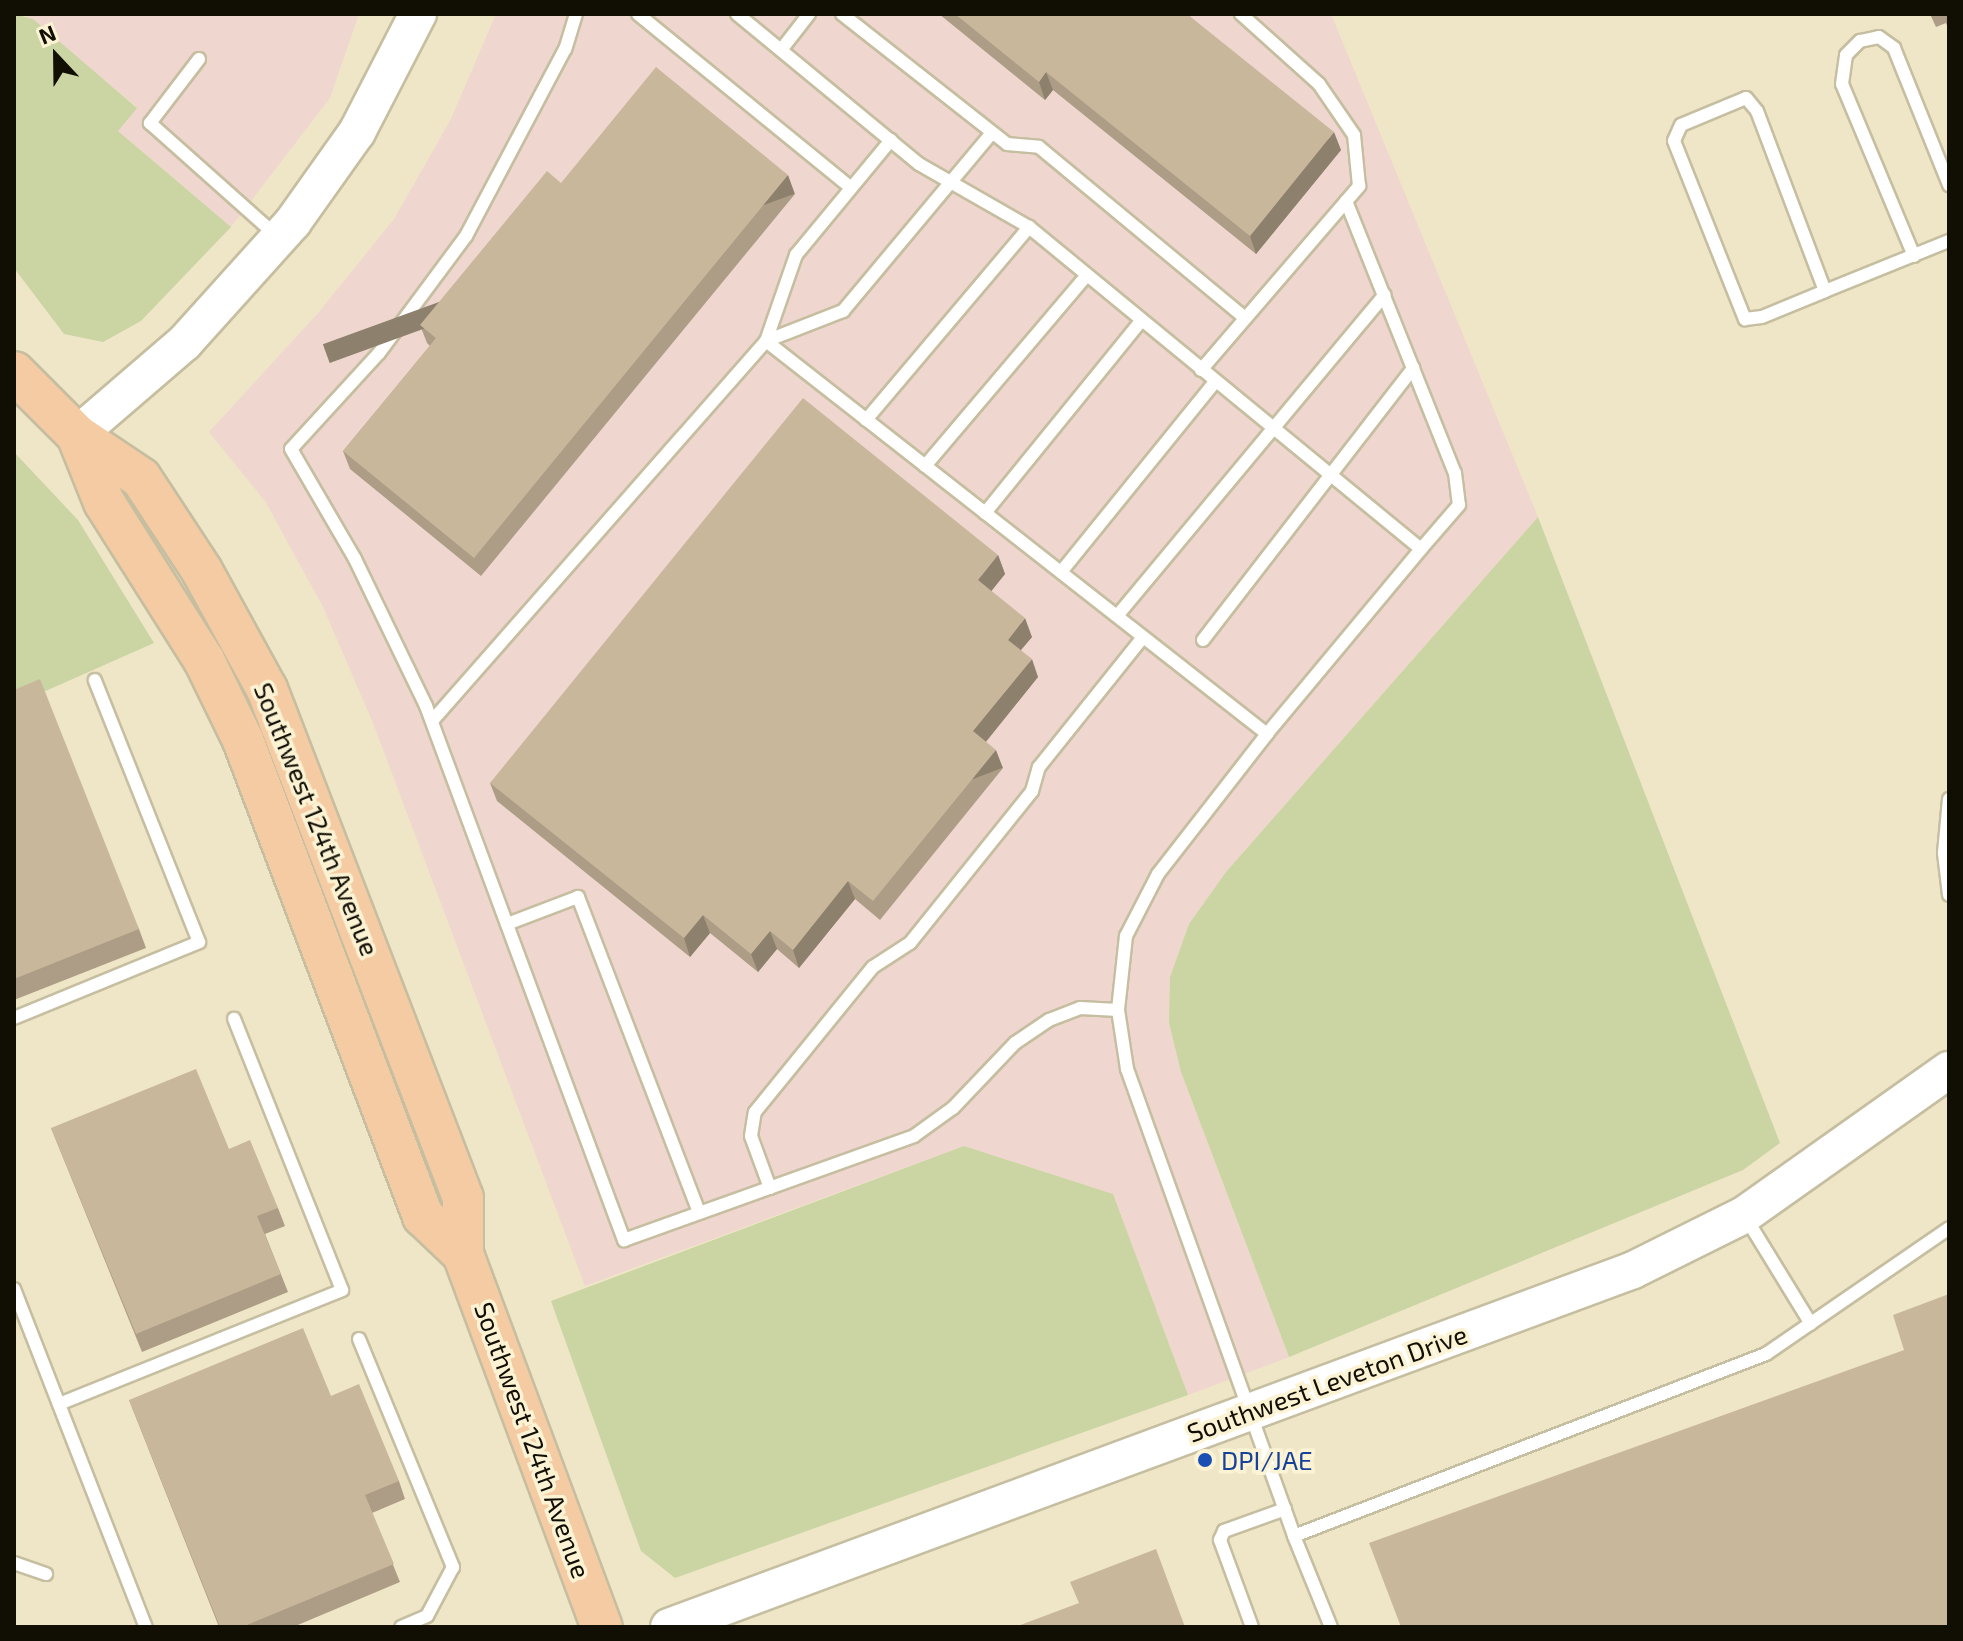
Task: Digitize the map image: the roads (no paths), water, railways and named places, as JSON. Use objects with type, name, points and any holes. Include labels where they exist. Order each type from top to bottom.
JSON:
[{"type":"main road","name":"Southwest 124th Avenue","points":[[14,372],[77,435],[104,502],[204,660],[243,740],[423,1216],[463,1254],[602,1627]]},
{"type":"street","points":[[77,435],[185,342],[280,239],[357,132],[418,14]]},
{"type":"street","name":"Southwest Leveton Drive","points":[[669,1627],[1633,1270],[1744,1215],[1949,1070]]},
{"type":"lane","points":[[576,14],[565,49],[466,236],[379,353],[291,449],[355,559],[432,721],[624,1240],[914,1136],[953,1108],[1015,1043],[1049,1020],[1080,1008],[1118,1010]]},
{"type":"lane","points":[[638,14],[851,188]]},
{"type":"lane","points":[[737,14],[891,140],[951,183],[1029,227],[1421,549]]},
{"type":"lane","points":[[781,50],[809,14]]},
{"type":"lane","points":[[842,14],[1007,144],[1039,147],[1245,318]]},
{"type":"lane","points":[[1201,370],[1359,186],[1354,135],[1319,84],[1241,14]]},
{"type":"lane","points":[[1914,256],[1842,84],[1846,55],[1860,41],[1879,37],[1894,48],[1949,185]]},
{"type":"lane","points":[[199,59],[150,123],[280,239]]},
{"type":"lane","points":[[1825,291],[1746,98],[1681,125],[1674,141],[1745,319],[1825,291],[1949,241]]},
{"type":"lane","points":[[766,341],[843,311],[992,133]]},
{"type":"lane","points":[[432,721],[766,341],[796,255],[891,140]]},
{"type":"lane","points":[[1331,1627],[1294,1536],[1127,1069],[1118,1010],[1126,936],[1158,874],[1267,734],[1459,505],[1455,473],[1346,201]]},
{"type":"lane","points":[[866,420],[1029,227]]},
{"type":"lane","points":[[925,466],[1086,276]]},
{"type":"lane","points":[[1117,616],[1384,295]]},
{"type":"lane","points":[[985,513],[1141,321]]},
{"type":"lane","points":[[766,341],[1267,734]]},
{"type":"lane","points":[[1203,640],[1413,368]]},
{"type":"lane","points":[[1061,572],[1215,382]]},
{"type":"lane","points":[[770,1188],[751,1136],[755,1112],[873,967],[910,943],[1032,791],[1039,767],[1143,637]]},
{"type":"lane","points":[[14,1018],[199,942],[95,680]]},
{"type":"lane","points":[[1949,799],[1944,853],[1949,895]]},
{"type":"lane","points":[[507,924],[578,897],[699,1213]]},
{"type":"lane","points":[[59,1404],[342,1290],[234,1019]]},
{"type":"lane","points":[[1744,1215],[1811,1324]]},
{"type":"lane","points":[[1294,1536],[1766,1354],[1949,1228]]},
{"type":"lane","points":[[14,1289],[146,1627]]},
{"type":"lane","points":[[359,1339],[453,1567],[427,1616],[401,1627]]},
{"type":"lane","points":[[1252,1627],[1220,1540],[1224,1531],[1285,1509]]},
{"type":"lane","points":[[14,1563],[46,1574]]},
{"type":"place","name":"DPI/JAE","points":[[1205,1460]]}]
